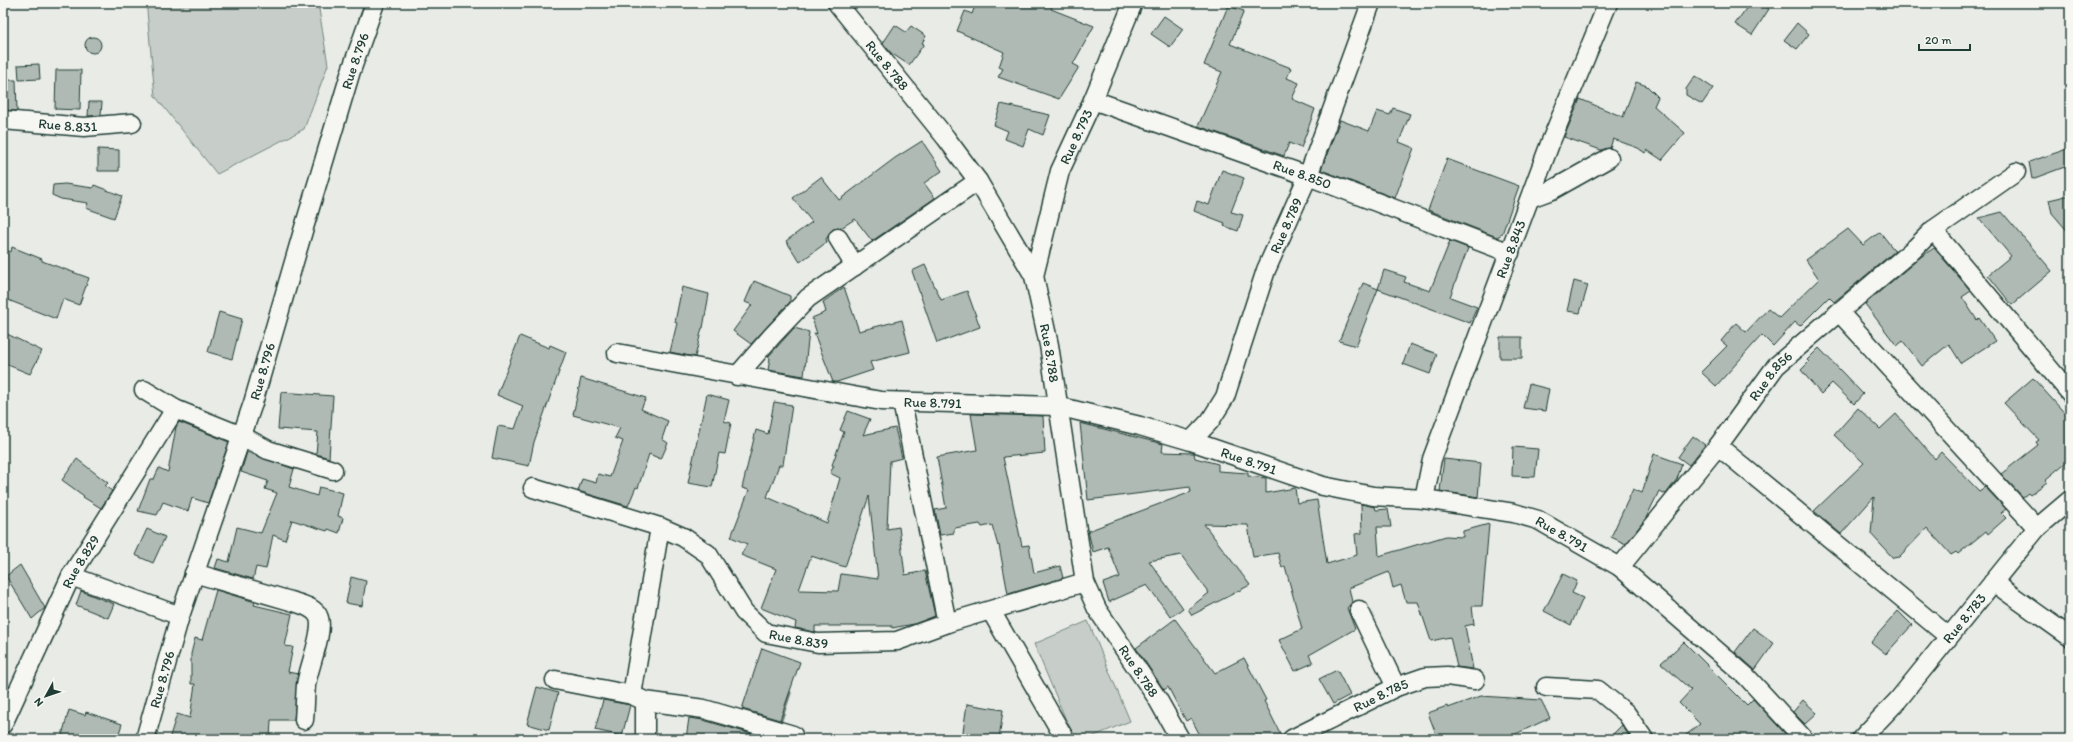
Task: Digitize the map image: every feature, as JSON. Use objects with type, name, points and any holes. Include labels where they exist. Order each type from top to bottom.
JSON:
[{"type":"street","name":"Rue 8.796","points":[[145,739],[180,616],[242,436],[349,79],[375,3]]},
{"type":"street","name":"Rue 8.788","points":[[838,3],[946,138],[978,181],[1034,276],[1049,345],[1057,406],[1085,582],[1097,609],[1156,698],[1180,739]]},
{"type":"street","name":"Rue 8.793","points":[[1034,276],[1055,185],[1093,100],[1133,3]]},
{"type":"street","name":"Rue 8.789","points":[[1191,441],[1210,421],[1225,397],[1266,270],[1308,176],[1372,3]]},
{"type":"street","name":"Rue 8.843","points":[[1424,499],[1432,459],[1551,141],[1608,3]]},
{"type":"street","name":"Rue 8.850","points":[[1093,100],[1308,176],[1510,252]]},
{"type":"street","name":"Rue 8.831","points":[[3,120],[84,127],[132,123]]},
{"type":"street","points":[[1530,198],[1552,190],[1609,158]]},
{"type":"street","name":"Rue 8.856","points":[[1620,566],[1718,446],[1776,366],[1915,248],[1933,230],[2016,172]]},
{"type":"street","points":[[737,376],[808,298],[978,181]]},
{"type":"street","points":[[1933,230],[2070,393]]},
{"type":"street","points":[[838,238],[855,266]]},
{"type":"street","points":[[1839,312],[2037,528]]},
{"type":"street","name":"Rue 8.791","points":[[617,353],[881,402],[1057,406],[1140,426],[1191,441],[1323,486],[1373,496],[1424,499],[1514,513],[1538,520],[1620,566],[1746,676],[1804,739]]},
{"type":"street","points":[[144,390],[175,409],[242,436],[268,450],[333,470]]},
{"type":"street","points":[[902,402],[947,623]]},
{"type":"street","name":"Rue 8.829","points":[[3,724],[71,576],[175,409]]},
{"type":"street","points":[[1718,446],[1948,636]]},
{"type":"street","name":"Rue 8.839","points":[[533,488],[660,527],[683,537],[708,554],[744,612],[766,633],[818,643],[897,641],[947,623],[1085,582]]},
{"type":"street","name":"Rue 8.783","points":[[1861,739],[1898,700],[1948,636],[2037,528],[2070,500]]},
{"type":"street","points":[[645,739],[638,698],[660,527]]},
{"type":"street","points":[[194,573],[308,606],[315,611],[319,618],[320,628],[306,685],[304,720]]},
{"type":"street","points":[[71,576],[180,616]]},
{"type":"street","points":[[1993,582],[2070,637]]},
{"type":"street","points":[[991,610],[1064,739]]},
{"type":"street","points":[[1359,610],[1396,687]]},
{"type":"street","name":"Rue 8.785","points":[[1292,739],[1396,687],[1425,677],[1447,676],[1475,680]]},
{"type":"street","points":[[555,680],[638,698],[704,709],[793,735]]},
{"type":"street","points":[[1546,687],[1598,690],[1626,713],[1644,739]]},
{"type":"shaded area","points":[[148,3],[318,3],[328,65],[304,129],[217,174],[155,96],[147,11]]},
{"type":"shaded area","points":[[1088,621],[1130,721],[1087,739],[1074,739],[1034,644]]},
{"type":"building","points":[[976,3],[1054,3],[1051,9],[1094,26],[1073,64],[1079,67],[1059,99],[998,77],[1003,69],[999,67],[1004,52],[957,31],[965,11],[972,14]]},
{"type":"building","points":[[1750,3],[1760,3],[1769,9],[1752,35],[1735,24]]},
{"type":"building","points":[[1228,6],[1244,11],[1230,44],[1291,68],[1287,78],[1299,83],[1292,99],[1315,109],[1301,148],[1289,143],[1284,156],[1198,126],[1222,72],[1204,65]]},
{"type":"building","points":[[1164,16],[1183,29],[1170,47],[1151,34]]},
{"type":"building","points":[[1797,23],[1809,34],[1797,49],[1784,40]]},
{"type":"building","points":[[895,25],[906,32],[911,26],[926,36],[922,43],[924,44],[909,65],[891,53],[883,43]]},
{"type":"building","points":[[93,37],[100,42],[101,45],[96,52],[93,53],[86,48],[85,45],[90,38]]},
{"type":"building","points":[[39,64],[40,79],[19,80],[18,65]]},
{"type":"building","points":[[56,70],[81,70],[80,110],[55,109]]},
{"type":"building","points":[[1695,76],[1713,88],[1702,104],[1686,95],[1686,89]]},
{"type":"building","points":[[3,80],[16,80],[17,111],[3,110]]},
{"type":"building","points":[[1636,82],[1647,86],[1658,97],[1654,106],[1685,133],[1662,160],[1647,150],[1645,153],[1638,148],[1613,139],[1610,148],[1601,150],[1564,137],[1580,99],[1623,117]]},
{"type":"building","points":[[89,102],[102,102],[101,115],[88,116]]},
{"type":"building","points":[[1001,104],[1050,115],[1043,135],[1029,129],[1023,146],[1005,139],[1008,131],[994,125]]},
{"type":"building","points":[[1393,108],[1410,114],[1399,142],[1414,148],[1395,198],[1321,170],[1340,120],[1369,131],[1377,111],[1390,115]]},
{"type":"building","points":[[922,141],[942,171],[924,183],[935,198],[872,241],[855,219],[841,228],[833,229],[826,239],[827,242],[800,262],[786,241],[812,222],[793,198],[821,177],[839,200],[895,158]]},
{"type":"building","points":[[2070,148],[2070,165],[2032,179],[2029,162]]},
{"type":"building","points":[[98,149],[119,150],[119,171],[98,171]]},
{"type":"building","points":[[1447,159],[1519,186],[1502,234],[1497,237],[1428,210]]},
{"type":"building","points":[[1222,170],[1244,178],[1231,212],[1243,215],[1238,231],[1224,226],[1225,223],[1194,211],[1197,201],[1209,205]]},
{"type":"building","points":[[65,184],[93,188],[94,185],[122,196],[114,218],[86,208],[88,203],[61,199],[52,195],[53,185]]},
{"type":"building","points":[[2070,195],[2070,234],[2052,213],[2049,200]]},
{"type":"building","points":[[2002,212],[2052,271],[2012,305],[1988,275],[2011,256],[1979,218]]},
{"type":"building","points":[[1848,229],[1863,245],[1880,232],[1895,251],[1834,302],[1829,297],[1800,326],[1795,322],[1773,346],[1762,335],[1716,386],[1701,372],[1727,346],[1721,341],[1736,323],[1746,332],[1768,309],[1779,318],[1819,279],[1806,260]]},
{"type":"building","points":[[1450,241],[1468,248],[1450,297],[1477,307],[1470,323],[1378,289],[1384,270],[1406,277],[1404,282],[1430,291]]},
{"type":"building","points":[[12,247],[42,259],[42,261],[89,278],[79,305],[63,299],[56,319],[3,298],[3,249],[11,252]]},
{"type":"building","points":[[1934,248],[1971,291],[1962,297],[1977,320],[1979,318],[1995,341],[1961,363],[1949,344],[1922,366],[1903,341],[1897,346],[1865,304],[1922,256]]},
{"type":"building","points":[[925,265],[941,300],[967,291],[980,327],[937,343],[912,271]]},
{"type":"building","points":[[754,281],[790,296],[790,302],[751,344],[733,331],[752,305],[745,302]]},
{"type":"building","points":[[1574,281],[1588,285],[1580,313],[1567,311]]},
{"type":"building","points":[[1363,283],[1378,289],[1356,346],[1339,341]]},
{"type":"building","points":[[682,287],[709,294],[703,328],[695,357],[670,352],[677,323],[675,322]]},
{"type":"building","points":[[844,287],[859,331],[902,320],[910,352],[870,362],[873,370],[833,382],[814,333],[817,334],[812,318],[826,312],[823,302]]},
{"type":"building","points":[[219,312],[242,319],[232,359],[208,352]]},
{"type":"building","points":[[794,328],[809,332],[804,376],[768,370],[770,358],[768,357]]},
{"type":"building","points":[[3,332],[42,351],[30,374],[3,363]]},
{"type":"building","points":[[520,336],[549,348],[550,345],[566,352],[534,442],[529,466],[492,458],[498,426],[515,429],[523,406],[497,395]]},
{"type":"building","points":[[1500,337],[1522,337],[1522,358],[1500,358]]},
{"type":"building","points":[[1410,344],[1437,354],[1430,374],[1403,364]]},
{"type":"building","points":[[1819,348],[1863,394],[1854,404],[1832,383],[1821,394],[1801,370],[1809,362],[1807,360]]},
{"type":"building","points":[[581,378],[646,398],[641,409],[668,421],[662,439],[668,443],[661,459],[649,454],[638,488],[636,487],[628,506],[578,491],[582,479],[596,483],[598,474],[610,477],[623,441],[615,438],[620,428],[573,415]]},
{"type":"building","points":[[2033,378],[2070,419],[2070,459],[2045,480],[2047,482],[2030,495],[2028,493],[2023,497],[2001,474],[2038,445],[2036,442],[2039,440],[2004,403]]},
{"type":"building","points":[[1529,384],[1549,389],[1545,411],[1523,408]]},
{"type":"building","points":[[281,392],[333,396],[329,458],[316,454],[318,432],[278,429]]},
{"type":"building","points":[[707,394],[729,400],[724,421],[731,423],[725,454],[719,453],[712,487],[688,483]]},
{"type":"building","points":[[774,402],[792,405],[783,465],[779,465],[767,497],[827,523],[840,478],[830,473],[834,466],[832,465],[844,432],[840,430],[848,411],[870,419],[863,435],[895,428],[902,458],[890,461],[887,529],[899,527],[905,575],[925,571],[935,616],[914,624],[892,628],[892,626],[815,626],[815,632],[795,628],[796,622],[761,608],[776,569],[741,555],[747,544],[731,537],[749,490],[742,488],[756,430],[768,434]],"holes":[[[869,496],[878,579],[841,574],[838,591],[799,590],[811,556],[845,567]]]},
{"type":"building","points":[[1858,408],[1880,429],[1896,414],[1935,459],[1941,452],[1979,491],[1985,487],[2006,509],[2001,513],[2006,518],[1988,534],[1986,531],[1958,554],[1956,552],[1951,555],[1927,528],[1899,557],[1893,558],[1871,534],[1874,497],[1841,534],[1814,511],[1864,463],[1834,435]]},
{"type":"building","points":[[971,414],[1043,416],[1045,453],[1003,457],[1022,546],[1029,545],[1034,573],[1060,566],[1063,578],[1008,594],[999,545],[998,546],[992,525],[982,527],[980,524],[954,528],[954,533],[940,535],[935,510],[946,508],[937,457],[977,450]]},
{"type":"building","points":[[179,422],[229,442],[208,503],[192,498],[188,511],[163,502],[157,515],[138,511],[150,479],[154,479],[159,468],[168,472],[176,427]]},
{"type":"building","points":[[1080,423],[1163,444],[1162,452],[1194,453],[1195,458],[1218,464],[1218,471],[1248,473],[1248,476],[1266,478],[1266,493],[1295,488],[1297,503],[1317,500],[1327,564],[1357,555],[1355,534],[1362,533],[1361,504],[1375,507],[1376,510],[1388,509],[1391,527],[1377,527],[1379,556],[1446,536],[1463,537],[1463,531],[1489,524],[1482,606],[1472,606],[1474,624],[1465,626],[1473,669],[1457,667],[1450,637],[1431,641],[1418,602],[1406,602],[1401,585],[1393,588],[1389,572],[1349,588],[1352,602],[1347,608],[1355,629],[1309,655],[1313,663],[1295,671],[1279,640],[1302,629],[1285,566],[1282,568],[1278,553],[1253,557],[1248,525],[1204,524],[1250,585],[1192,615],[1188,609],[1209,593],[1181,555],[1149,561],[1183,608],[1171,617],[1147,585],[1109,602],[1103,583],[1120,577],[1108,547],[1093,552],[1088,531],[1191,492],[1190,487],[1088,500]]},
{"type":"building","points":[[1693,436],[1705,445],[1689,465],[1678,457]]},
{"type":"building","points":[[1513,447],[1538,449],[1535,477],[1512,476]]},
{"type":"building","points":[[247,452],[294,469],[289,487],[317,496],[319,487],[343,493],[338,516],[343,518],[339,533],[328,529],[327,531],[292,520],[285,540],[273,535],[266,569],[256,567],[253,579],[215,568],[218,559],[229,562],[237,527],[261,533],[277,493],[265,489],[268,481],[241,472]]},
{"type":"building","points":[[1654,454],[1682,464],[1677,479],[1666,494],[1659,491],[1646,518],[1626,544],[1611,537],[1633,489],[1642,493]]},
{"type":"building","points":[[77,459],[108,483],[105,486],[112,491],[101,508],[83,497],[84,496],[62,480]]},
{"type":"building","points":[[1444,459],[1481,463],[1478,497],[1440,491]]},
{"type":"building","points":[[147,529],[165,537],[153,563],[135,555]]},
{"type":"building","points":[[20,565],[45,608],[32,619],[6,576]]},
{"type":"building","points":[[1563,574],[1577,581],[1572,593],[1583,598],[1571,625],[1544,611]]},
{"type":"building","points":[[351,577],[366,581],[362,606],[346,603]]},
{"type":"building","points":[[216,590],[255,602],[254,605],[292,614],[285,646],[293,647],[288,672],[298,674],[294,720],[271,720],[270,739],[169,739],[177,714],[190,718],[195,684],[191,684],[191,654],[195,638],[202,640]]},
{"type":"building","points":[[81,591],[114,604],[108,618],[76,605]]},
{"type":"building","points":[[1898,611],[1912,625],[1886,654],[1871,642]]},
{"type":"building","points":[[1175,619],[1215,673],[1244,658],[1266,700],[1264,701],[1281,735],[1273,739],[1202,739],[1191,718],[1186,721],[1168,687],[1164,690],[1136,648]]},
{"type":"building","points":[[1753,628],[1774,643],[1755,670],[1735,652]]},
{"type":"building","points":[[1684,642],[1747,705],[1753,699],[1790,739],[1681,739],[1700,724],[1679,703],[1691,690],[1661,663]]},
{"type":"building","points":[[762,648],[800,662],[780,720],[742,709]]},
{"type":"building","points":[[1337,670],[1350,695],[1333,704],[1319,679]]},
{"type":"building","points":[[537,687],[558,693],[549,730],[527,724]]},
{"type":"building","points":[[1481,696],[1541,700],[1550,718],[1505,739],[1438,739],[1428,713],[1447,706],[1448,708]]},
{"type":"building","points":[[603,700],[630,705],[622,736],[595,730]]},
{"type":"building","points":[[1803,700],[1817,713],[1805,724],[1793,712]]},
{"type":"building","points":[[967,704],[1003,710],[999,739],[962,739]]},
{"type":"building","points":[[69,710],[85,715],[86,712],[122,724],[117,739],[61,739]]},
{"type":"building","points":[[689,718],[703,720],[769,739],[686,739]]},
{"type":"building","points":[[1622,725],[1631,739],[1608,739]]},
{"type":"waterway","points":[[780,720],[789,693]]}]
